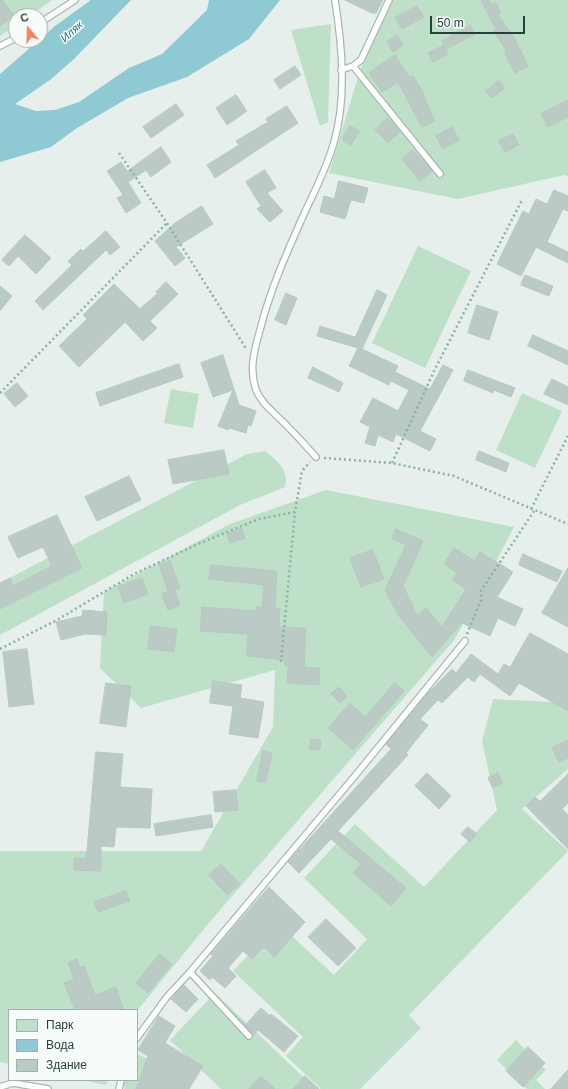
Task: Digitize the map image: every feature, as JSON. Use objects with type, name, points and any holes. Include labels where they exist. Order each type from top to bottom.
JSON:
[{"type":"lane","points":[[48,18],[75,0]]},
{"type":"lane","points":[[316,457],[264,405],[257,391],[253,377],[252,358],[267,302],[304,213],[318,186],[335,140],[339,118],[341,70],[340,31],[335,0]]},
{"type":"lane","points":[[341,70],[353,66],[361,60],[389,0]]},
{"type":"lane","points":[[353,66],[440,174]]},
{"type":"lane","points":[[138,1037],[166,998],[190,972],[354,778],[464,641]]},
{"type":"lane","points":[[190,972],[248,1036]]},
{"type":"lane","points":[[0,1087],[13,1083],[48,1089]]},
{"type":"path","points":[[119,153],[167,223],[252,358]]},
{"type":"path","points":[[392,463],[435,369],[522,200]]},
{"type":"path","points":[[0,393],[167,223]]},
{"type":"path","points":[[530,509],[568,436]]},
{"type":"path","points":[[281,662],[299,482],[302,471],[307,464],[316,457],[392,463],[454,476],[534,511],[568,524]]},
{"type":"path","points":[[464,641],[481,600],[481,591],[534,511]]},
{"type":"path","points":[[0,649],[57,620],[134,574],[198,544],[259,519],[295,512]]},
{"type":"green space","points":[[0,0],[52,0],[41,8],[8,8],[8,31],[0,36]]},
{"type":"green space","points":[[388,0],[568,0],[568,177],[564,175],[458,199],[329,173],[369,41]]},
{"type":"green space","points":[[331,24],[328,122],[320,126],[291,30]]},
{"type":"green space","points":[[418,246],[471,271],[425,368],[372,343]]},
{"type":"green space","points":[[171,389],[199,394],[193,428],[164,423]]},
{"type":"green space","points":[[522,393],[562,411],[535,468],[496,450]]},
{"type":"green space","points":[[265,451],[278,462],[284,471],[286,481],[285,487],[240,505],[0,635],[0,583],[247,454]]},
{"type":"green space","points":[[326,490],[514,527],[455,639],[208,924],[138,1010],[8,1009],[8,1064],[0,1062],[0,851],[201,851],[273,727],[275,670],[141,708],[100,668],[104,592],[230,524]]},
{"type":"green space","points":[[493,699],[568,703],[568,769],[522,809],[568,851],[409,1015],[421,1028],[360,1089],[321,1089],[286,1056],[303,1037],[233,971],[279,924],[334,975],[367,939],[304,878],[355,824],[424,887],[497,810],[482,741]]},
{"type":"green space","points":[[215,993],[316,1089],[221,1089],[170,1040]]},
{"type":"green space","points":[[516,1040],[546,1070],[536,1080],[545,1089],[527,1089],[497,1060]]},
{"type":"green space","points":[[138,1054],[158,1064],[180,1089],[125,1089],[122,1081],[138,1081]]},
{"type":"green space","points":[[88,1081],[108,1081],[106,1085]]},
{"type":"water","name":"Иляк","points":[[91,0],[131,0],[74,59],[50,80],[15,104],[36,111],[55,110],[79,102],[129,68],[162,54],[207,10],[209,0],[280,0],[249,39],[187,77],[128,98],[77,128],[51,147],[0,162],[0,74],[30,48],[48,48],[48,32]]},
{"type":"building","points":[[0,0],[2,0],[8,8],[8,20],[0,26]]},
{"type":"building","points":[[345,0],[383,0],[376,13],[372,13]]},
{"type":"building","points":[[489,0],[492,5],[496,3],[501,12],[498,14],[515,39],[528,66],[515,73],[504,52],[507,51],[493,31],[496,29],[481,1]]},
{"type":"building","points":[[417,6],[424,17],[402,29],[395,18]]},
{"type":"building","points":[[470,25],[475,34],[446,49],[448,54],[433,62],[428,53],[444,45],[442,41]]},
{"type":"building","points":[[397,35],[403,45],[393,52],[387,42]]},
{"type":"building","points":[[395,55],[410,78],[413,76],[424,94],[423,95],[435,121],[422,127],[398,82],[382,92],[369,73]]},
{"type":"building","points":[[295,66],[301,75],[280,89],[274,80]]},
{"type":"building","points":[[499,81],[505,88],[492,98],[486,91]]},
{"type":"building","points":[[236,95],[247,111],[227,125],[216,108]]},
{"type":"building","points":[[568,100],[568,117],[548,127],[541,114]]},
{"type":"building","points":[[176,104],[184,115],[151,138],[143,127]]},
{"type":"building","points":[[287,106],[298,123],[215,178],[207,165],[239,145],[236,141],[268,122],[266,119]]},
{"type":"building","points":[[388,118],[400,132],[388,143],[375,130]]},
{"type":"building","points":[[350,126],[360,131],[351,145],[343,141],[343,137]]},
{"type":"building","points":[[452,127],[459,140],[443,149],[436,136]]},
{"type":"building","points":[[513,134],[519,145],[505,152],[499,141]]},
{"type":"building","points":[[161,147],[171,162],[151,177],[146,170],[128,182],[141,203],[126,213],[117,198],[123,195],[107,171],[121,162],[127,171]]},
{"type":"building","points":[[413,150],[432,171],[420,181],[402,159]]},
{"type":"building","points":[[265,170],[276,188],[267,193],[283,211],[270,222],[257,209],[261,206],[246,182]]},
{"type":"building","points":[[339,181],[368,188],[364,203],[351,200],[345,219],[320,212],[324,196],[334,199]]},
{"type":"building","points":[[554,190],[568,196],[568,211],[563,209],[547,242],[568,252],[568,263],[536,247],[521,276],[497,264],[523,211],[529,214],[536,199],[547,204]]},
{"type":"building","points":[[202,206],[213,224],[176,247],[185,258],[175,266],[155,241],[175,223]]},
{"type":"building","points":[[106,231],[120,247],[110,255],[106,250],[43,310],[35,301],[72,265],[68,261],[81,249],[83,251]]},
{"type":"building","points":[[25,235],[51,258],[36,274],[18,256],[9,266],[2,260]]},
{"type":"building","points":[[525,275],[553,286],[549,296],[521,285]]},
{"type":"building","points":[[166,282],[178,294],[150,321],[157,328],[143,341],[125,322],[79,367],[59,346],[87,319],[83,315],[114,284],[140,309],[158,293],[156,292]]},
{"type":"building","points":[[0,286],[12,296],[0,311]]},
{"type":"building","points":[[377,290],[387,295],[362,349],[398,366],[395,372],[430,389],[443,365],[453,370],[420,431],[436,439],[430,451],[396,434],[393,442],[378,435],[375,446],[365,443],[370,427],[360,422],[373,398],[398,411],[409,390],[391,381],[389,385],[349,366],[358,348],[317,336],[320,326],[355,337]]},
{"type":"building","points":[[286,293],[297,298],[286,325],[275,320]]},
{"type":"building","points":[[477,305],[498,312],[489,340],[468,333]]},
{"type":"building","points":[[533,335],[568,351],[568,365],[528,346]]},
{"type":"building","points":[[223,355],[239,405],[256,411],[251,426],[248,425],[246,433],[229,428],[228,430],[218,426],[233,390],[213,397],[201,363]]},
{"type":"building","points":[[179,364],[183,377],[100,406],[96,393]]},
{"type":"building","points":[[313,367],[343,383],[339,392],[308,378]]},
{"type":"building","points":[[468,370],[515,388],[511,397],[494,390],[493,393],[464,381]]},
{"type":"building","points":[[552,379],[568,387],[568,405],[544,394]]},
{"type":"building","points":[[17,383],[28,396],[15,407],[4,394]]},
{"type":"building","points":[[224,450],[229,474],[173,484],[168,460]]},
{"type":"building","points":[[479,451],[509,463],[506,472],[476,460]]},
{"type":"building","points":[[129,476],[141,500],[97,521],[85,497]]},
{"type":"building","points":[[57,515],[82,568],[0,609],[0,583],[10,578],[13,586],[52,566],[43,547],[18,558],[8,537]]},
{"type":"building","points":[[242,529],[245,538],[230,543],[227,534]]},
{"type":"building","points":[[396,529],[423,541],[403,586],[417,615],[426,608],[442,627],[466,589],[452,580],[457,573],[444,564],[454,548],[474,561],[480,552],[513,572],[497,597],[523,609],[515,626],[498,618],[490,636],[462,623],[432,657],[398,615],[385,590],[406,545],[392,538]]},
{"type":"building","points":[[373,550],[384,579],[361,587],[350,558]]},
{"type":"building","points":[[523,554],[562,571],[557,582],[519,565]]},
{"type":"building","points":[[170,561],[180,588],[175,590],[180,605],[168,610],[162,594],[168,591],[159,565]]},
{"type":"building","points":[[211,565],[277,571],[275,608],[280,608],[279,627],[306,628],[304,667],[320,668],[319,685],[287,683],[288,666],[285,666],[285,660],[246,656],[248,634],[200,631],[202,607],[256,611],[256,607],[262,608],[264,585],[209,579]]},
{"type":"building","points":[[568,568],[568,627],[542,613]]},
{"type":"building","points":[[142,578],[148,594],[124,603],[118,587]]},
{"type":"building","points":[[83,610],[107,612],[106,635],[85,634],[61,640],[56,622],[82,616]]},
{"type":"building","points":[[151,626],[177,629],[174,652],[148,649]]},
{"type":"building","points":[[530,633],[568,654],[568,711],[519,683],[510,696],[480,674],[474,682],[468,677],[442,703],[438,700],[420,719],[428,725],[406,753],[408,755],[338,831],[406,888],[391,906],[353,873],[361,864],[331,839],[299,873],[288,862],[391,749],[386,744],[428,693],[452,669],[456,673],[471,654],[498,674],[504,664],[510,667]]},
{"type":"building","points":[[27,649],[34,704],[9,707],[3,652]]},
{"type":"building","points":[[213,681],[242,685],[240,698],[264,702],[258,738],[229,734],[233,706],[210,703]]},
{"type":"building","points":[[106,683],[131,686],[126,727],[100,723]]},
{"type":"building","points":[[395,683],[404,691],[353,750],[328,728],[350,703],[365,717]]},
{"type":"building","points":[[339,687],[347,696],[340,703],[331,694]]},
{"type":"building","points":[[311,739],[321,740],[320,750],[310,749]]},
{"type":"building","points":[[568,740],[568,758],[559,762],[552,748]]},
{"type":"building","points":[[263,751],[272,753],[266,782],[257,781]]},
{"type":"building","points":[[96,752],[123,754],[120,787],[152,789],[150,828],[116,827],[114,847],[101,846],[101,871],[74,870],[74,858],[86,858]]},
{"type":"building","points":[[427,773],[451,796],[439,809],[415,786]]},
{"type":"building","points":[[498,773],[503,783],[493,788],[488,778]]},
{"type":"building","points":[[568,774],[568,803],[562,809],[568,815],[568,849],[526,806],[535,797],[540,801]]},
{"type":"building","points":[[236,790],[238,810],[215,812],[213,792]]},
{"type":"building","points":[[211,815],[213,827],[156,836],[154,824]]},
{"type":"building","points":[[468,827],[477,834],[470,842],[461,834]]},
{"type":"building","points":[[221,864],[240,884],[227,895],[209,875]]},
{"type":"building","points":[[269,887],[305,922],[274,957],[264,947],[252,959],[243,951],[228,968],[236,976],[225,988],[212,977],[210,980],[200,971],[213,956],[211,954]]},
{"type":"building","points":[[126,891],[130,901],[98,912],[94,902]]},
{"type":"building","points":[[326,919],[356,948],[338,966],[308,937]]},
{"type":"building","points":[[160,954],[172,964],[148,993],[136,983]]},
{"type":"building","points":[[77,959],[80,968],[84,966],[95,995],[116,987],[123,1008],[75,1009],[64,983],[74,979],[68,963]]},
{"type":"building","points":[[184,985],[198,999],[186,1012],[171,999]]},
{"type":"building","points":[[261,1008],[270,1016],[271,1014],[298,1036],[284,1052],[258,1030],[254,1035],[245,1026]]},
{"type":"building","points":[[159,1016],[175,1026],[165,1043],[203,1066],[189,1089],[136,1089],[148,1056],[138,1050]]},
{"type":"building","points":[[528,1047],[545,1063],[523,1087],[506,1071]]},
{"type":"building","points":[[568,1070],[568,1089],[551,1089]]},
{"type":"building","points":[[261,1076],[275,1089],[249,1089]]},
{"type":"building","points":[[305,1076],[319,1089],[293,1089]]}]
